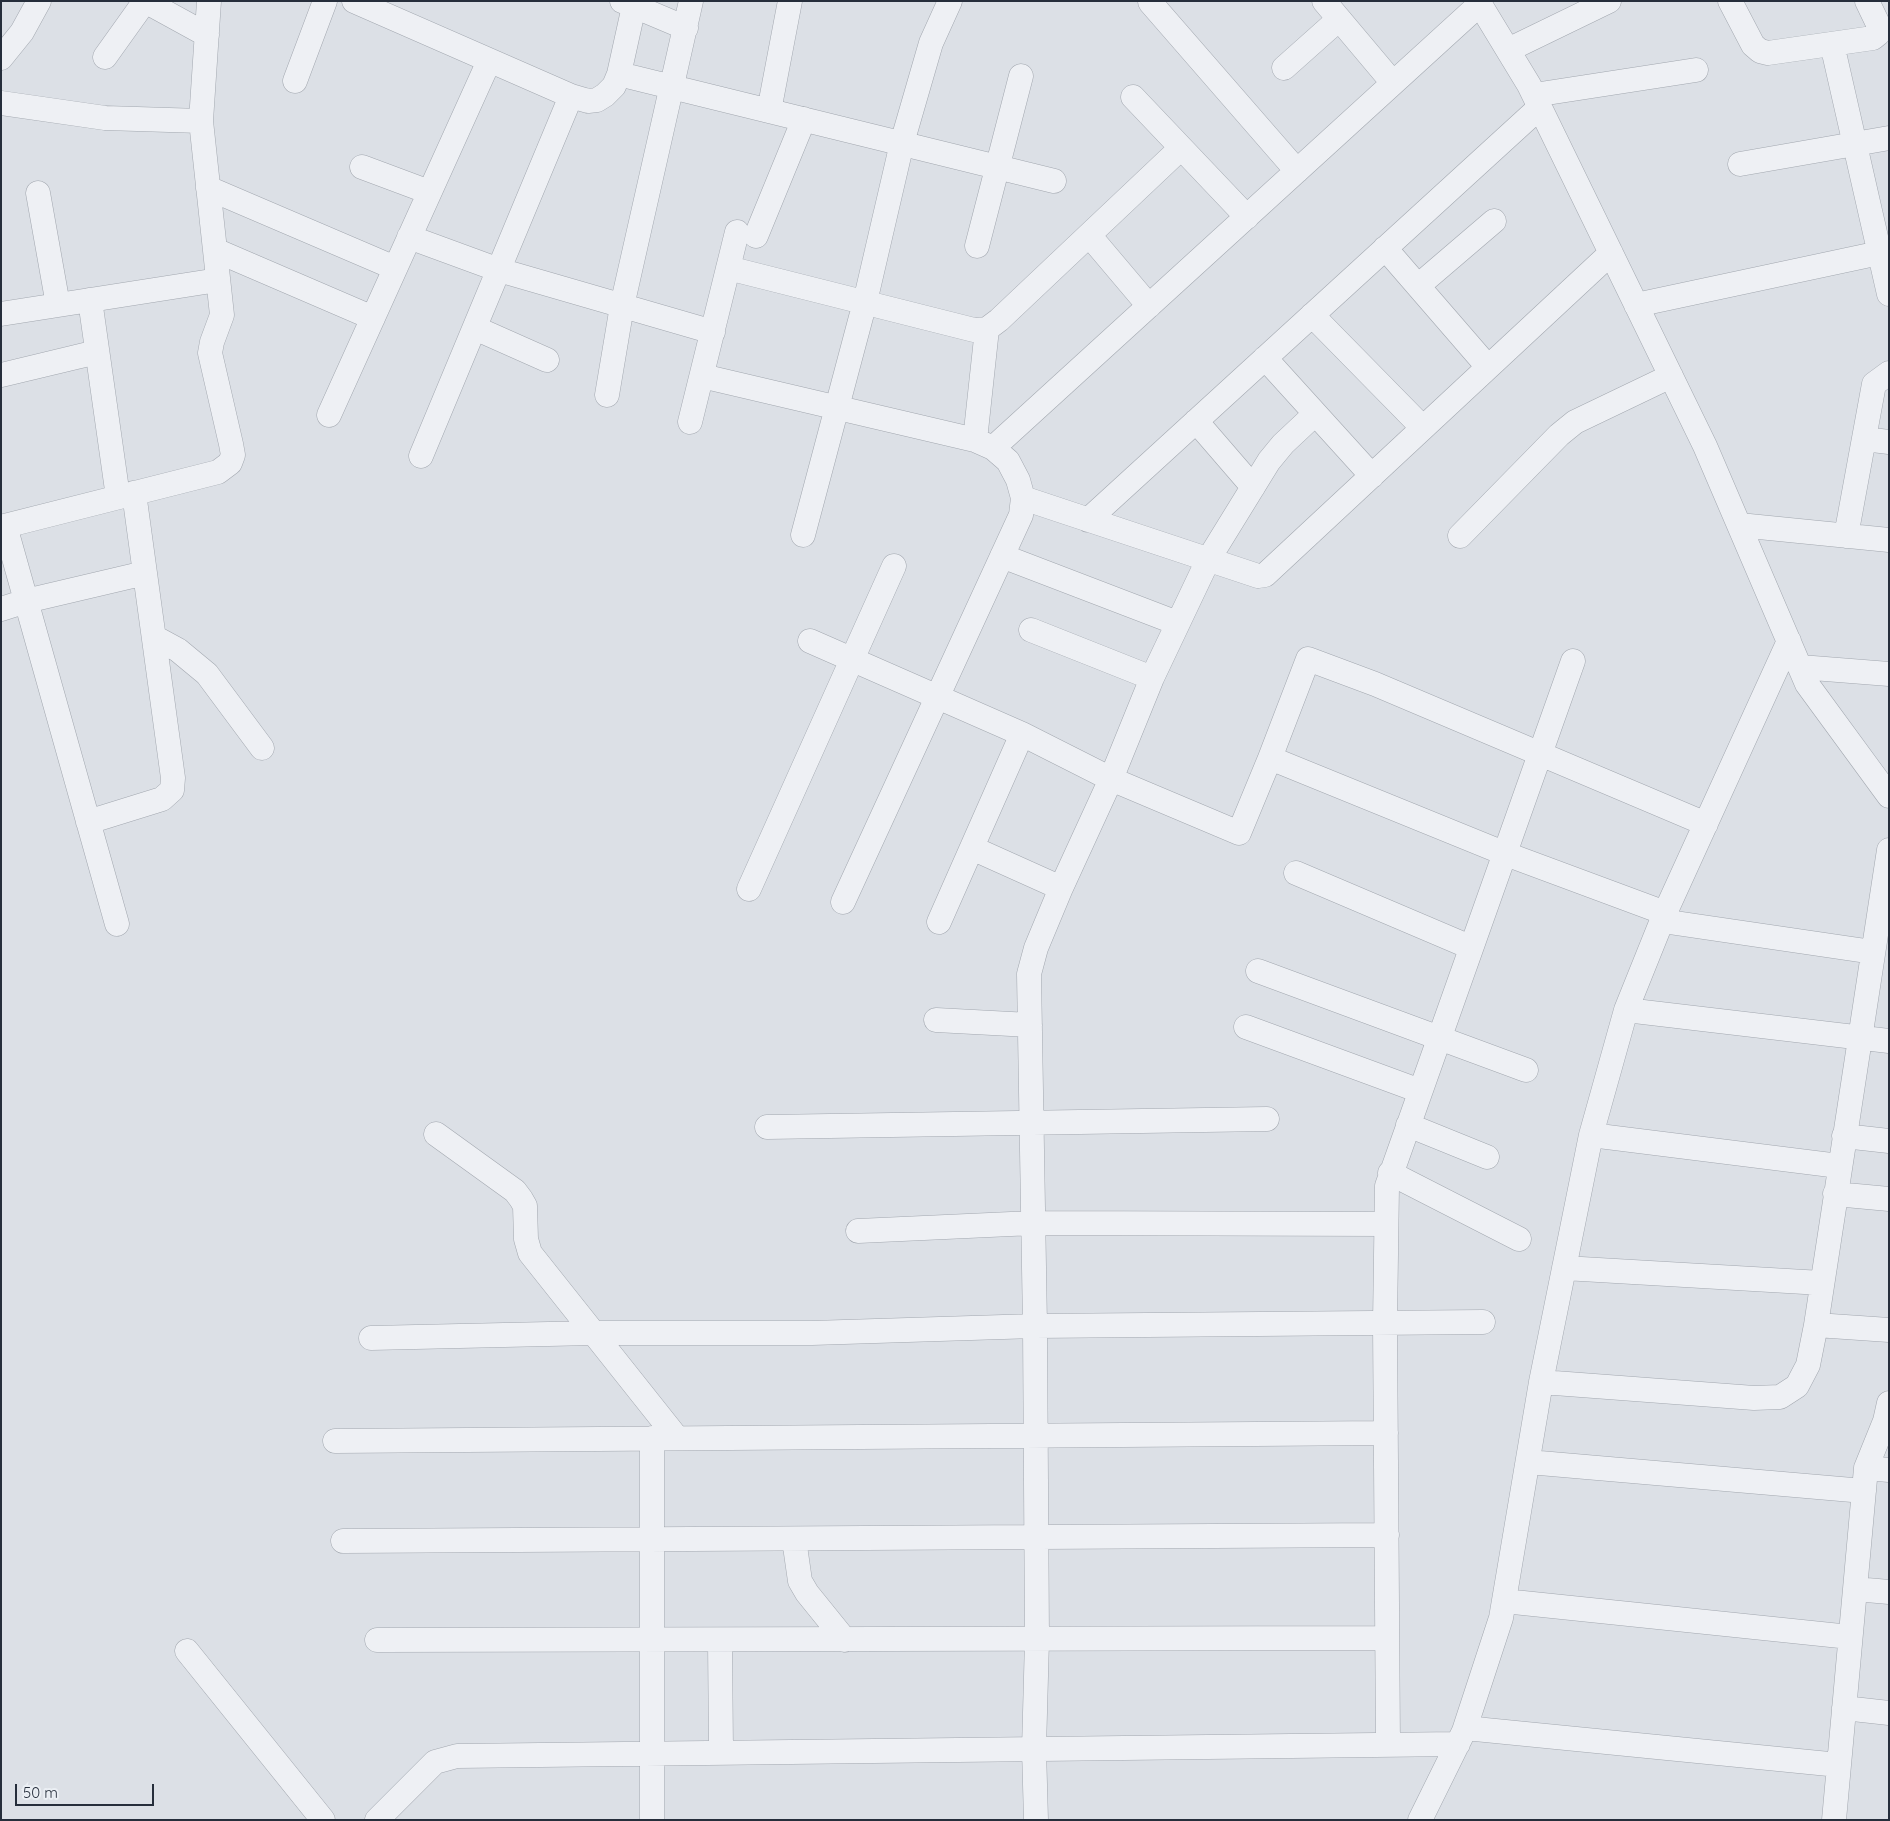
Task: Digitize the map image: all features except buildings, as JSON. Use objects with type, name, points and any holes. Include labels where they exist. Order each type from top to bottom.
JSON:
[{"type":"street","points":[[1,58],[22,32],[39,1]]},
{"type":"street","points":[[105,57],[145,1],[207,36]]},
{"type":"street","points":[[116,924],[26,601],[3,526],[218,472],[230,464],[233,455],[232,444],[210,353],[222,315],[202,121],[209,1]]},
{"type":"street","points":[[295,81],[325,1]]},
{"type":"street","points":[[354,1],[489,61],[571,96],[588,101],[597,100],[614,86],[619,74],[628,4],[686,28]]},
{"type":"street","points":[[607,395],[622,306],[691,1]]},
{"type":"street","points":[[769,111],[790,1]]},
{"type":"street","points":[[804,535],[865,302],[902,144],[932,43],[950,1]]},
{"type":"street","points":[[1324,1],[1394,83]]},
{"type":"street","points":[[1508,50],[1609,1]]},
{"type":"street","points":[[1730,1],[1753,45],[1760,51],[1768,53],[1873,38],[1878,34],[1879,26],[1867,1]]},
{"type":"street","points":[[1150,2],[1297,171]]},
{"type":"street","points":[[984,444],[1149,306],[1479,3],[1537,101],[1705,446],[1808,684],[1889,796]]},
{"type":"street","points":[[1284,68],[1339,19]]},
{"type":"street","points":[[1832,44],[1854,144],[1884,252],[1889,294]]},
{"type":"street","points":[[329,415],[489,61]]},
{"type":"street","points":[[1088,520],[1385,248],[1537,101],[1696,70]]},
{"type":"street","points":[[619,74],[1054,181]]},
{"type":"street","points":[[977,246],[1021,76]]},
{"type":"street","points":[[421,456],[571,96]]},
{"type":"street","points":[[1133,97],[1247,217]]},
{"type":"street","points":[[1,104],[105,118],[202,121]]},
{"type":"street","points":[[690,422],[728,268],[804,119]]},
{"type":"street","points":[[1740,164],[1889,138]]},
{"type":"street","points":[[728,268],[974,330],[987,328],[999,320],[1181,148]]},
{"type":"street","points":[[362,166],[429,192]]},
{"type":"street","points":[[208,188],[395,268]]},
{"type":"street","points":[[38,193],[58,305]]},
{"type":"street","points":[[1418,286],[1494,221]]},
{"type":"street","points":[[1088,235],[1149,306]]},
{"type":"street","points":[[409,237],[499,270],[712,332]]},
{"type":"street","points":[[1385,248],[1488,367]]},
{"type":"street","points":[[215,250],[373,318]]},
{"type":"street","points":[[1636,305],[1884,252]]},
{"type":"street","points":[[1023,498],[1258,576],[1265,575],[1610,253]]},
{"type":"street","points":[[1,314],[218,280]]},
{"type":"street","points":[[88,822],[162,800],[172,790],[173,778],[145,573],[126,495],[97,352],[90,300]]},
{"type":"street","points":[[1312,315],[1422,428]]},
{"type":"street","points":[[475,328],[547,360]]},
{"type":"street","points":[[984,444],[987,328]]},
{"type":"street","points":[[1,375],[97,352]]},
{"type":"street","points":[[1266,358],[1372,476]]},
{"type":"street","points":[[1846,536],[1874,384],[1889,373]]},
{"type":"street","points":[[702,376],[984,444],[1008,461],[1018,480],[1023,498],[1021,515],[843,902]]},
{"type":"street","points":[[1460,536],[1559,435],[1575,422],[1670,376]]},
{"type":"street","points":[[1036,1820],[1034,1749],[1037,1536],[1029,974],[1036,948],[1061,888],[1111,778],[1152,678],[1208,560],[1282,444],[1315,414]]},
{"type":"street","points":[[1196,421],[1253,487]]},
{"type":"street","points":[[1864,439],[1889,442]]},
{"type":"street","points":[[1739,525],[1889,540]]},
{"type":"street","points":[[1002,556],[1177,623]]},
{"type":"street","points":[[749,889],[894,566]]},
{"type":"street","points":[[1,609],[26,601],[145,573]]},
{"type":"street","points":[[1031,630],[1152,678]]},
{"type":"street","points":[[154,637],[178,650],[207,674],[262,748]]},
{"type":"street","points":[[810,641],[1022,734],[1111,778],[1239,833],[1308,659],[1376,684],[1706,824]]},
{"type":"street","points":[[1420,1820],[1462,1736],[1485,1672],[1504,1601],[1541,1382],[1591,1135],[1626,1010],[1664,917],[1789,641]]},
{"type":"street","points":[[1388,1745],[1385,1323],[1387,1186],[1390,1172],[1470,948],[1506,854],[1573,661]]},
{"type":"street","points":[[1800,667],[1889,674]]},
{"type":"street","points":[[939,922],[1022,734]]},
{"type":"street","points":[[1270,758],[1664,917],[1873,952]]},
{"type":"street","points":[[1862,761],[1889,764]]},
{"type":"street","points":[[972,848],[1061,888]]},
{"type":"street","points":[[1541,1382],[1754,1398],[1780,1397],[1797,1386],[1808,1365],[1816,1326],[1839,1166],[1889,850]]},
{"type":"street","points":[[1296,873],[1470,948]]},
{"type":"street","points":[[1258,971],[1526,1070]]},
{"type":"street","points":[[1626,1010],[1889,1041]]},
{"type":"street","points":[[936,1020],[1030,1025]]},
{"type":"street","points":[[1246,1027],[1420,1091]]},
{"type":"street","points":[[767,1127],[1267,1119]]},
{"type":"street","points":[[1408,1125],[1487,1157]]},
{"type":"street","points":[[436,1134],[515,1191],[522,1199],[525,1206],[526,1239],[530,1253],[677,1438]]},
{"type":"street","points":[[1591,1135],[1839,1166]]},
{"type":"street","points":[[1844,1136],[1889,1141]]},
{"type":"street","points":[[1390,1172],[1519,1239]]},
{"type":"street","points":[[1835,1194],[1889,1199]]},
{"type":"street","points":[[858,1231],[1033,1223],[1386,1224]]},
{"type":"street","points":[[1564,1268],[1822,1283]]},
{"type":"street","points":[[371,1338],[593,1333],[812,1333],[1035,1326],[1483,1322]]},
{"type":"street","points":[[1816,1326],[1889,1330]]},
{"type":"street","points":[[1834,1820],[1855,1589],[1873,1476],[1889,1403]]},
{"type":"street","points":[[336,1441],[1386,1433]]},
{"type":"street","points":[[652,1438],[652,1820]]},
{"type":"street","points":[[1528,1462],[1873,1476]]},
{"type":"street","points":[[343,1541],[1386,1535]]},
{"type":"street","points":[[794,1539],[800,1581],[845,1640]]},
{"type":"street","points":[[1855,1589],[1889,1592]]},
{"type":"street","points":[[1504,1601],[1850,1637]]},
{"type":"street","points":[[377,1640],[1387,1638]]},
{"type":"street","points":[[720,1640],[721,1752]]},
{"type":"street","points":[[187,1651],[323,1820]]},
{"type":"street","points":[[1844,1708],[1889,1713]]},
{"type":"street","points":[[377,1820],[435,1762],[447,1757],[721,1752],[1388,1745],[1462,1736],[1839,1765]]}]
